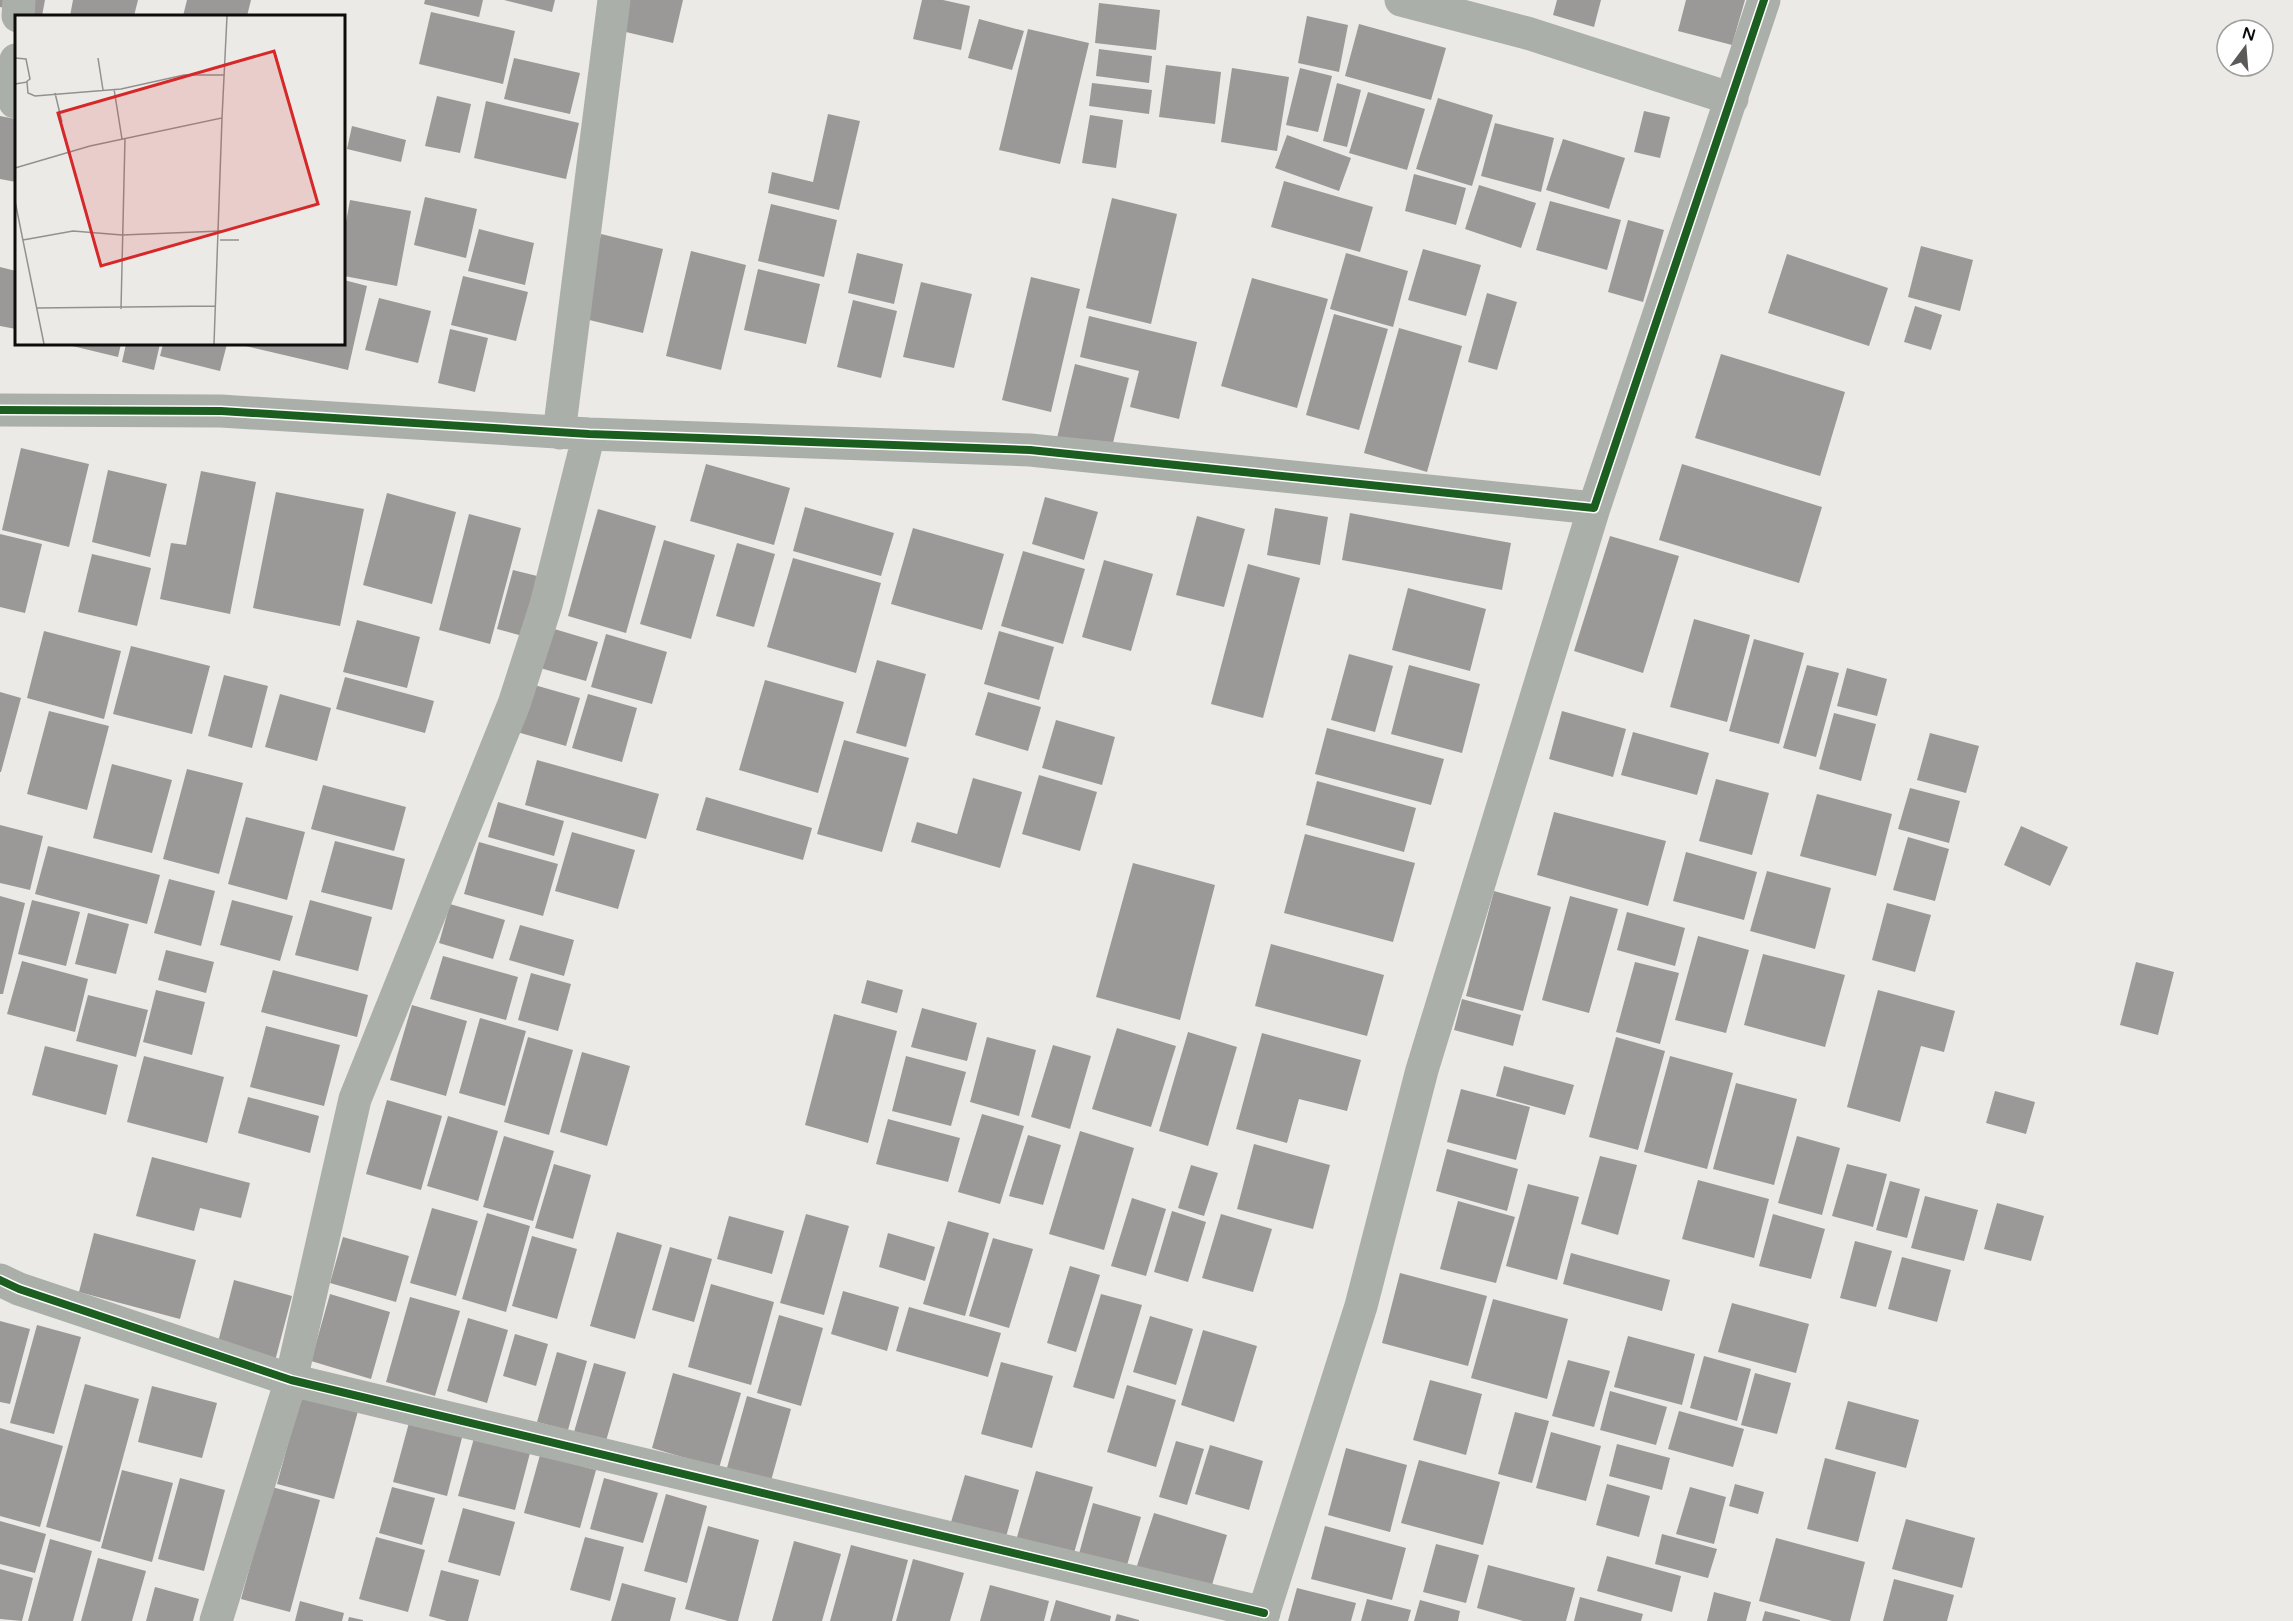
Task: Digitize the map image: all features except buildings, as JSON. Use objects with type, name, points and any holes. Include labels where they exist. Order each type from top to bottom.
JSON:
[{"type":"street","points":[[18,15],[19,0]]},
{"type":"street","points":[[216,1621],[291,1380],[355,1099],[514,704],[546,605],[574,434],[614,0]]},
{"type":"street","points":[[1401,0],[1527,33],[1732,99]]},
{"type":"street","points":[[0,1280],[19,1289],[291,1380],[1262,1617],[1361,1306],[1422,1070],[1594,508],[1764,0]]},
{"type":"street","points":[[0,410],[221,411],[574,434],[1030,450],[1594,508]]},
{"type":"cycle path","points":[[0,410],[221,411],[589,434],[1030,450],[1594,508],[1764,0]]},
{"type":"cycle path","points":[[0,1280],[19,1289],[291,1380],[1264,1613]]}]
